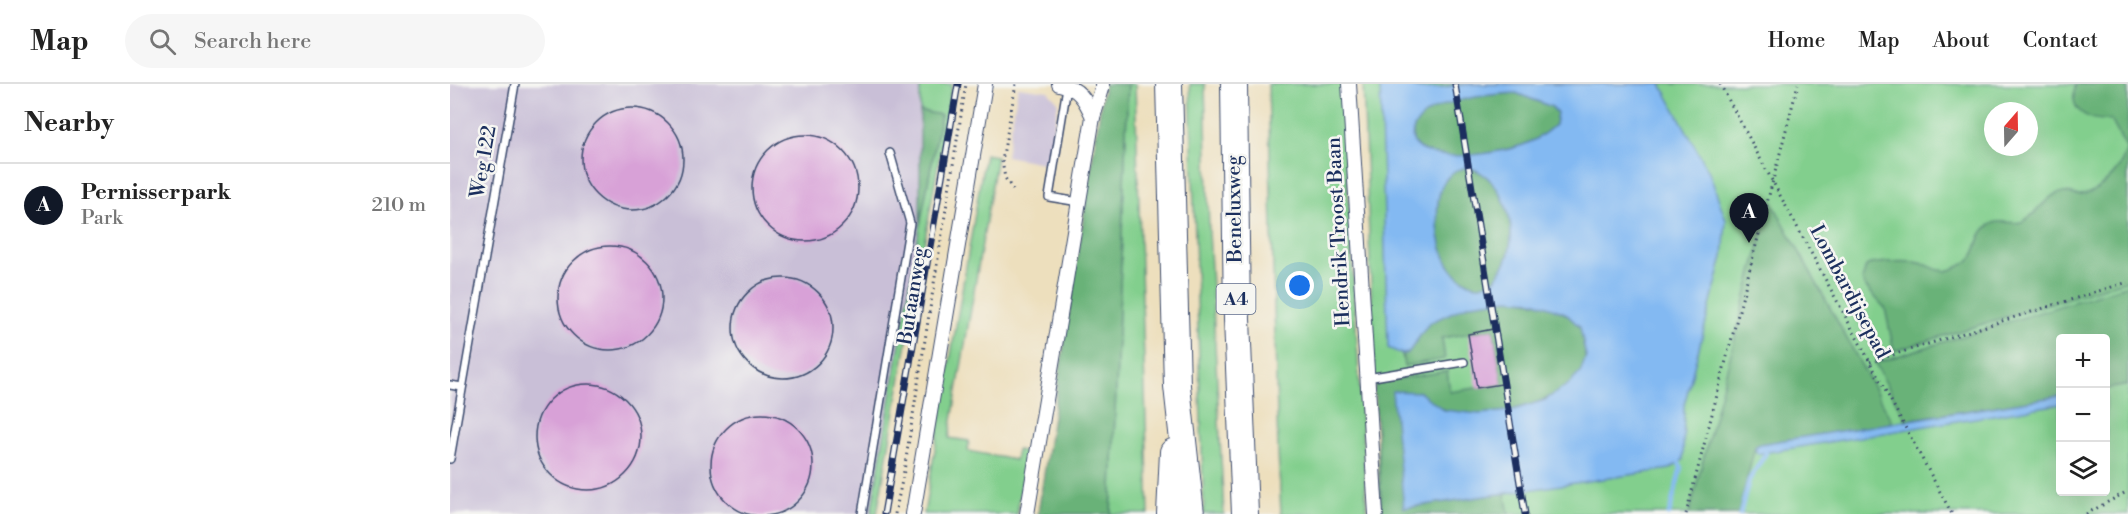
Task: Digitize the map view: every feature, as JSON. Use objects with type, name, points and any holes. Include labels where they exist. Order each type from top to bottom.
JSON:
[{"type":"highway","points":[[1169,84],[1177,386],[1170,514]]},
{"type":"highway","name":"Beneluxweg","points":[[1234,84],[1237,320],[1245,514]]},
{"type":"highway","points":[[1177,386],[1191,514]]},
{"type":"street","name":"Butaanweg","points":[[913,514],[985,84]]},
{"type":"street","points":[[1064,84],[1081,93],[1093,117]]},
{"type":"street","points":[[1027,514],[1093,117],[1102,84]]},
{"type":"street","name":"Hendrik Troost Baan","points":[[1349,84],[1376,514]]},
{"type":"lane","name":"Weg 122","points":[[450,459],[515,84]]},
{"type":"lane","points":[[1064,84],[1049,197],[1079,202]]},
{"type":"lane","points":[[862,514],[910,222],[890,153]]},
{"type":"lane","points":[[1367,378],[1464,362]]},
{"type":"lane","points":[[450,385],[462,387]]},
{"type":"path","name":"Butaanweg","points":[[895,514],[906,460],[966,84]]},
{"type":"path","points":[[1013,190],[1005,178],[1002,161],[1016,84]]},
{"type":"path","name":"Lombardijsepad","points":[[1720,84],[1952,514]]},
{"type":"path","points":[[1686,514],[1798,84]]},
{"type":"path","points":[[1870,362],[2128,282]]},
{"type":"path","points":[[2086,514],[2128,491]]},
{"type":"shaded area","points":[[450,84],[920,84],[920,224],[871,514],[450,514]]},
{"type":"shaded area","points":[[1018,87],[1048,91],[1058,102],[1048,164],[1006,156]]},
{"type":"green space","points":[[920,84],[952,84],[877,514],[871,514],[920,224],[941,115],[920,111]]},
{"type":"green space","points":[[1104,84],[1128,84],[1111,514],[1038,514]]},
{"type":"green space","points":[[1128,84],[1135,84],[1149,514],[1111,514]]},
{"type":"green space","points":[[1190,84],[1205,84],[1209,231],[1224,514],[1204,514]]},
{"type":"green space","points":[[1268,84],[1342,84],[1367,514],[1281,514]]},
{"type":"green space","points":[[1363,84],[2128,84],[2128,514],[1380,514]]},
{"type":"green space","points":[[2076,84],[2128,84],[2128,280],[1894,351],[1885,308],[1862,280],[1866,266],[1908,262],[1950,270],[1969,260],[1984,230],[1990,225],[1998,222],[2013,223],[2026,220],[2051,197],[2059,193],[2084,195],[2090,193],[2107,181],[2119,167],[2127,150],[2111,120],[2094,119],[2077,108],[2074,101]]},
{"type":"green space","points":[[1516,93],[1552,107],[1557,113],[1555,125],[1532,141],[1517,147],[1470,155],[1438,155],[1425,151],[1413,141],[1414,128],[1431,110],[1459,100]]},
{"type":"green space","points":[[920,111],[941,115],[920,224]]},
{"type":"green space","points":[[985,154],[997,156],[949,438],[969,441],[968,451],[1015,460],[1017,450],[1027,452],[1017,514],[924,514]]},
{"type":"green space","points":[[1467,167],[1481,172],[1501,194],[1510,225],[1511,241],[1502,269],[1494,280],[1476,286],[1455,273],[1450,267],[1445,259],[1439,236],[1437,209],[1442,186],[1451,174]]},
{"type":"green space","points":[[1771,200],[1893,423],[1760,444],[1755,447],[1738,514],[1689,514]]},
{"type":"green space","points":[[2128,285],[2128,385],[2110,388],[2110,334],[2056,334],[2056,397],[1906,420],[1875,363]]},
{"type":"green space","points":[[1508,299],[1550,306],[1576,322],[1581,329],[1585,350],[1585,362],[1582,369],[1569,385],[1554,394],[1537,402],[1498,412],[1478,414],[1445,410],[1419,392],[1404,508],[1505,493],[1509,514],[1382,514],[1374,388],[1380,382],[1447,371],[1450,392],[1502,384],[1493,329],[1442,338],[1445,359],[1404,366],[1402,354],[1408,353],[1429,323],[1470,304]]},
{"type":"water","points":[[1380,84],[1409,84],[1415,88],[1425,89],[1470,84],[1661,84],[1709,172],[1726,220],[1723,257],[1684,405],[1683,460],[1670,469],[1404,508],[1392,391],[1419,392],[1444,410],[1479,414],[1510,411],[1545,400],[1570,383],[1580,373],[1586,357],[1580,327],[1565,313],[1534,301],[1508,299],[1470,304],[1429,323],[1408,353],[1402,354],[1388,348]],"holes":[[[1516,93],[1552,107],[1557,113],[1555,125],[1532,141],[1517,147],[1470,155],[1438,155],[1425,151],[1413,141],[1414,128],[1421,118],[1431,111],[1459,100]],[[1467,167],[1481,172],[1501,194],[1510,225],[1511,241],[1502,269],[1494,280],[1476,286],[1455,273],[1450,267],[1445,259],[1439,236],[1437,209],[1442,186],[1451,174]]]},
{"type":"water","points":[[2056,397],[2056,405],[1757,454],[1755,447],[1760,444]]},
{"type":"building","points":[[632,108],[652,111],[661,116],[675,130],[680,139],[683,159],[680,179],[675,188],[661,202],[652,207],[632,210],[612,207],[603,202],[589,188],[584,179],[581,159],[584,139],[589,130],[603,116],[612,111]]},
{"type":"building","points":[[805,135],[825,139],[842,151],[854,168],[858,188],[854,208],[842,225],[825,237],[805,241],[785,237],[768,225],[756,208],[752,188],[756,168],[768,151],[785,139]]},
{"type":"building","points":[[610,246],[630,250],[647,261],[658,278],[662,298],[658,318],[647,335],[630,346],[610,350],[590,346],[573,335],[562,318],[558,298],[562,278],[573,261],[590,250]]},
{"type":"building","points":[[783,278],[811,286],[825,300],[833,328],[825,356],[811,370],[783,378],[755,370],[741,356],[733,328],[741,300],[755,286]]},
{"type":"building","points":[[1493,329],[1502,384],[1477,388],[1468,334]]},
{"type":"building","points":[[588,384],[608,388],[625,400],[637,417],[641,437],[637,457],[625,474],[608,486],[588,490],[568,486],[551,474],[539,457],[535,437],[539,417],[551,400],[568,388]]},
{"type":"building","points":[[752,415],[772,415],[790,422],[805,437],[812,455],[812,475],[805,493],[790,508],[772,515],[752,515],[734,508],[719,493],[712,475],[712,455],[719,437],[734,422]]},
{"type":"waterway","points":[[1740,514],[1749,480],[1766,453]]},
{"type":"waterway","points":[[1669,514],[1681,468],[1679,463]]},
{"type":"railway","points":[[884,514],[958,84]]},
{"type":"railway","points":[[1455,84],[1525,514]]},
{"type":"place","name":"Pernisserpark","points":[[1749,243]]}]
